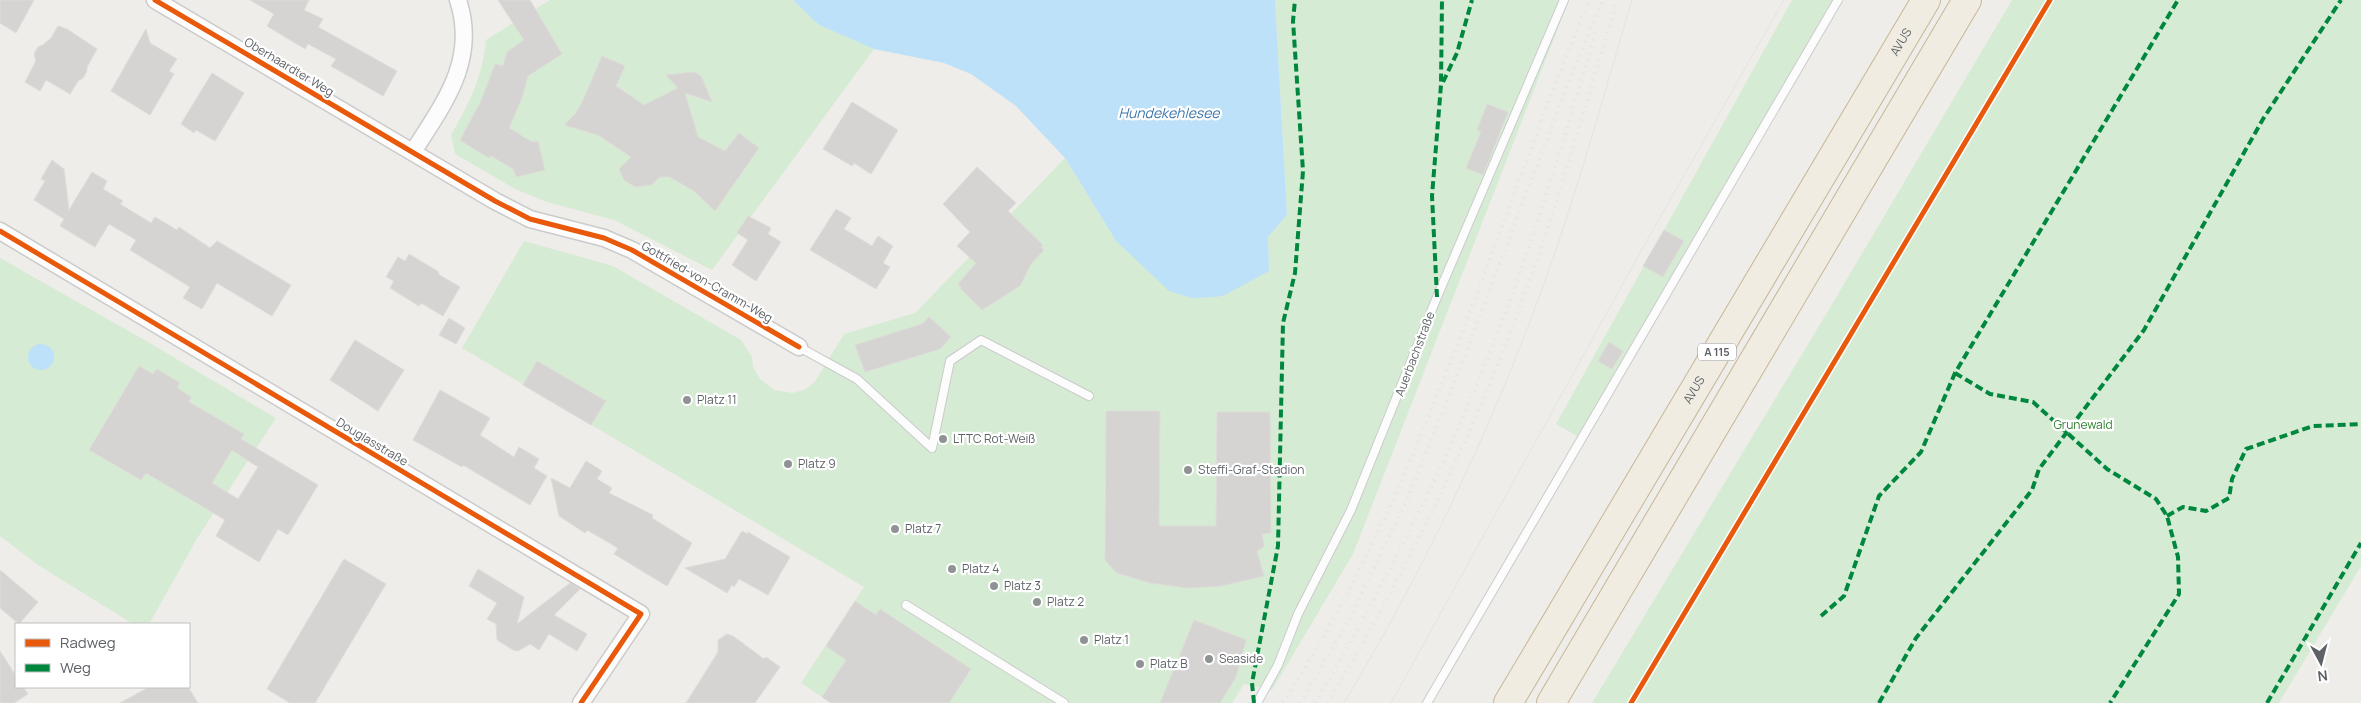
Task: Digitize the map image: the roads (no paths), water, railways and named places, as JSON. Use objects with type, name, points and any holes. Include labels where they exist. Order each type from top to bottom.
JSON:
[{"type":"highway","name":"AVUS","points":[[1508,703],[1926,0]]},
{"type":"highway","name":"A 115","points":[[1550,703],[1967,0]]},
{"type":"street","name":"Oberhaardter Weg","points":[[155,0],[413,152]]},
{"type":"street","points":[[413,152],[458,76],[464,38],[458,0]]},
{"type":"street","name":"Gottfried-von-Cramm-Weg","points":[[413,152],[495,201],[530,219],[604,238],[632,250],[800,347]]},
{"type":"street","name":"Douglasstraße","points":[[0,231],[641,614],[581,703]]},
{"type":"lane","name":"Auerbachstraße","points":[[1257,703],[1278,665],[1298,614],[1351,510],[1437,297],[1564,0]]},
{"type":"lane","points":[[1427,703],[1838,0]]},
{"type":"lane","points":[[800,347],[857,379],[932,448],[950,361],[981,340],[1089,396]]},
{"type":"lane","points":[[906,605],[1064,703]]},
{"type":"water","name":"Hundekehlesee","points":[[793,0],[1275,0],[1287,215],[1268,237],[1269,271],[1225,295],[1216,297],[1191,298],[1169,291],[1116,241],[1065,158],[1016,106],[971,74],[944,63],[874,49],[819,25]]},
{"type":"water","points":[[41,344],[50,348],[54,357],[50,366],[41,370],[32,366],[28,357],[32,348]]},
{"type":"tram line","points":[[1344,703],[1426,556],[1497,404],[1538,300],[1564,226],[1632,0]]},
{"type":"tram line","points":[[1391,703],[1646,242],[1784,0]]},
{"type":"railway","points":[[1283,703],[1332,621],[1376,536],[1416,448],[1452,359],[1553,89],[1589,0]]},
{"type":"railway","points":[[1300,703],[1350,618],[1407,500],[1448,400],[1572,73],[1603,0]]},
{"type":"railway","points":[[1328,703],[1415,546],[1490,383],[1544,238],[1617,0]]},
{"type":"railway","points":[[1315,703],[1393,563],[1440,467],[1483,369],[1541,212],[1596,31]]},
{"type":"place","name":"Platz 11","points":[[687,400]]},
{"type":"place","name":"LTTC Rot-Weiß","points":[[943,439]]},
{"type":"place","name":"Platz 9","points":[[788,464]]},
{"type":"place","name":"Steffi-Graf-Stadion","points":[[1188,470]]},
{"type":"place","name":"Platz 7","points":[[895,529]]},
{"type":"place","name":"Platz 4","points":[[952,569]]},
{"type":"place","name":"Platz 3","points":[[994,586]]},
{"type":"place","name":"Platz 2","points":[[1037,602]]},
{"type":"place","name":"Platz 1","points":[[1084,640]]},
{"type":"place","name":"Seaside","points":[[1209,659]]},
{"type":"place","name":"Platz B","points":[[1140,664]]},
{"type":"park label","name":"Grunewald","points":[[2083,425]]}]
